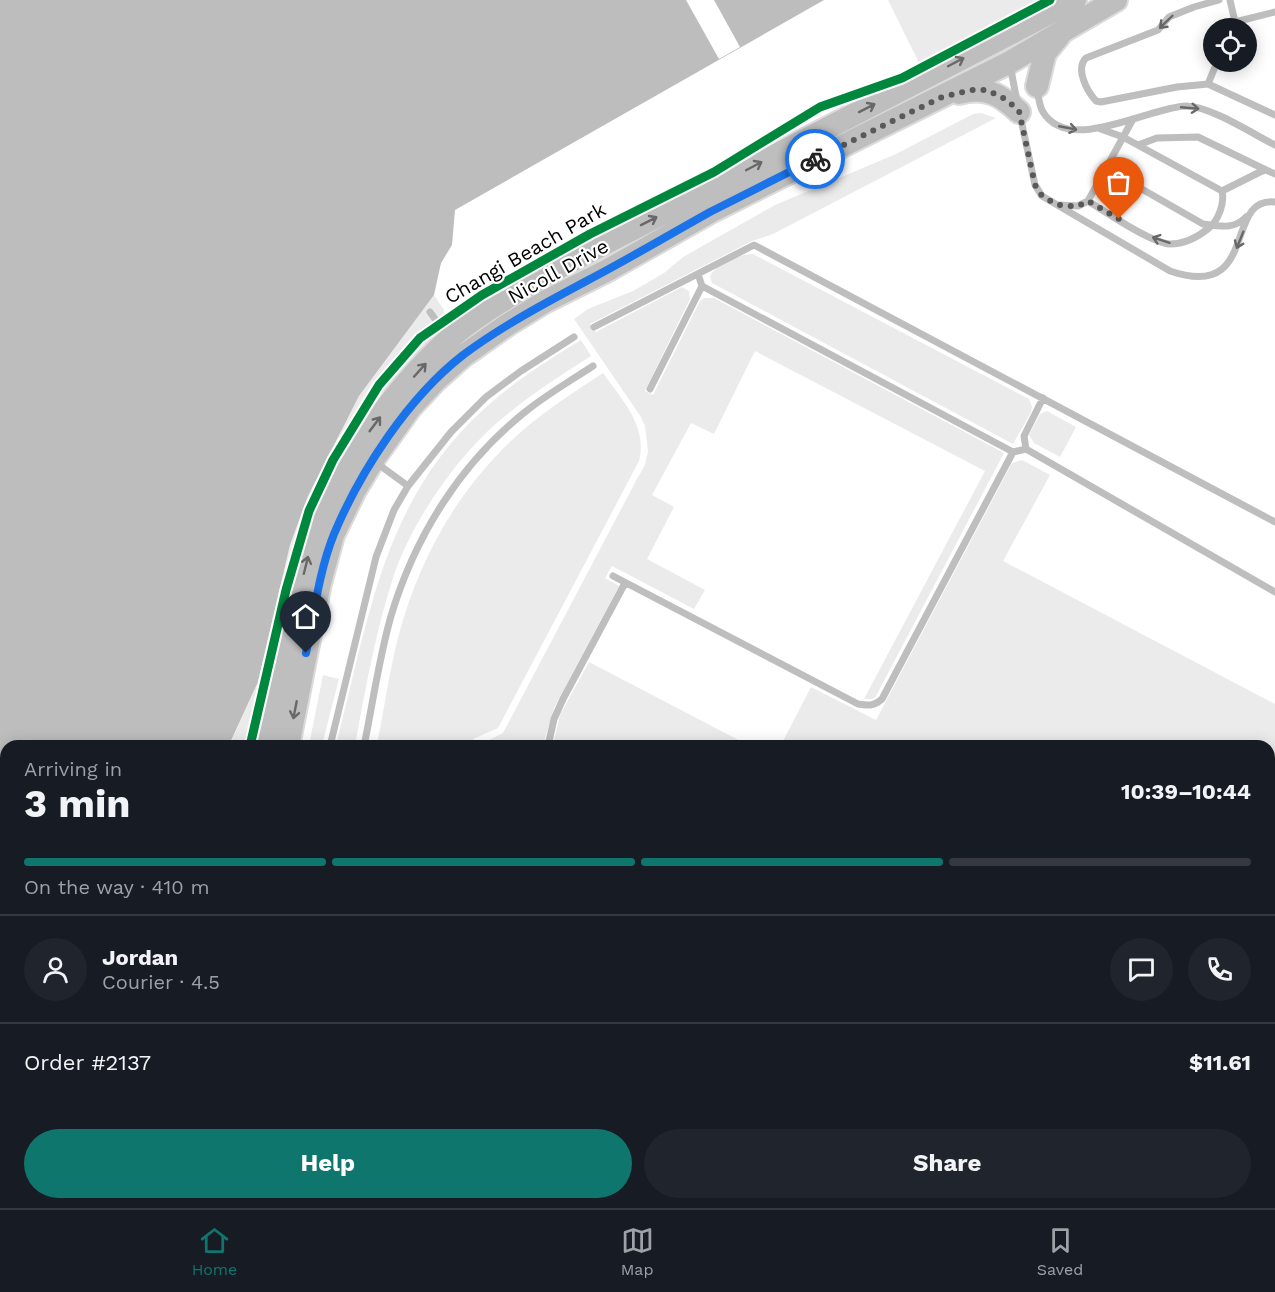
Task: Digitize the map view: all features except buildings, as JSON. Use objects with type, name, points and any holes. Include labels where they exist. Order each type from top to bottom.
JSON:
[{"type":"main road","name":"Nicoll Drive","points":[[268,740],[306,563],[338,480],[436,380],[456,348],[493,308],[550,272],[909,88],[1021,51],[1075,0]]},
{"type":"main road","name":"Nicoll Drive","points":[[456,348],[507,324],[546,301],[608,270],[712,211],[942,97],[1116,0]]},
{"type":"main road","points":[[1021,51],[1046,53],[1065,28]]},
{"type":"main road","points":[[942,97],[971,90],[987,90],[1007,100],[1019,111]]},
{"type":"main road","name":"Nicoll Drive","points":[[289,740],[320,583],[333,535],[355,490],[367,452]]},
{"type":"lane","points":[[1219,0],[1169,16],[1158,30],[1086,58],[1080,69],[1091,96],[1095,101],[1128,98],[1177,87],[1208,84],[1275,115]]},
{"type":"lane","points":[[1230,0],[1232,18]]},
{"type":"lane","points":[[1256,18],[1275,12]]},
{"type":"lane","points":[[1021,51],[1019,111],[1035,185],[1042,196],[1170,271],[1197,278],[1209,277],[1228,264],[1240,241],[1247,215]]},
{"type":"lane","points":[[1021,51],[1041,110],[1056,125],[1066,129],[1098,128],[1184,106],[1216,115],[1275,145]]},
{"type":"lane","points":[[1208,84],[1213,72]]},
{"type":"lane","points":[[1056,204],[1078,206],[1088,201],[1133,119]]},
{"type":"lane","points":[[1088,201],[1151,237],[1168,244],[1199,236],[1213,225],[1224,198],[1222,191],[1123,137],[1098,128]]},
{"type":"lane","points":[[1138,145],[1157,138],[1198,137],[1275,174]]},
{"type":"lane","points":[[1106,168],[1196,221],[1213,225],[1233,225],[1241,222],[1261,204],[1275,202]]},
{"type":"lane","points":[[1222,191],[1266,170]]},
{"type":"lane","points":[[594,327],[754,245],[1275,522]]},
{"type":"lane","points":[[698,274],[702,286],[1013,452],[1026,449],[1275,592]]},
{"type":"lane","points":[[650,389],[702,286]]},
{"type":"lane","points":[[430,312],[456,348]]},
{"type":"lane","points":[[331,740],[376,557],[394,510],[408,486],[451,432],[486,398],[521,371],[574,337]]},
{"type":"lane","points":[[365,740],[392,616],[411,563],[448,494],[492,441],[525,412],[593,366]]},
{"type":"lane","points":[[1026,449],[1024,436],[1043,398]]},
{"type":"lane","points":[[367,452],[382,467],[408,486]]},
{"type":"lane","points":[[613,576],[858,704],[875,705],[882,699],[1013,452]]},
{"type":"lane","points":[[549,740],[554,719],[563,699],[625,583]]},
{"type":"shaded area","points":[[0,0],[824,0],[455,210],[452,245],[441,263],[434,295],[359,396],[308,496],[290,545],[258,682],[231,740],[0,740]]},
{"type":"shaded area","points":[[888,0],[1051,0],[921,67]]},
{"type":"shaded area","points":[[981,113],[996,118],[773,234],[752,241],[590,324],[596,332],[682,287],[689,291],[690,299],[645,391],[653,395],[700,301],[704,298],[714,298],[1004,453],[876,696],[872,699],[864,699],[985,471],[755,351],[714,434],[691,423],[652,495],[674,507],[647,559],[705,590],[694,609],[612,566],[605,578],[619,586],[554,708],[544,740],[489,740],[503,733],[645,465],[648,451],[645,426],[641,417],[574,319],[588,309],[633,291],[664,273],[683,257],[775,205],[896,154],[973,114]]},
{"type":"shaded area","points":[[753,254],[1029,399],[1031,412],[1013,444],[712,283],[710,276],[717,268],[735,258]]},
{"type":"shaded area","points":[[434,295],[444,310],[442,342],[378,410],[328,477],[306,553],[261,740],[232,740],[258,682],[290,545],[308,496],[359,396]]},
{"type":"shaded area","points":[[581,340],[591,356],[532,395],[498,422],[467,453],[438,491],[413,531],[388,593],[356,740],[337,740],[370,609],[401,523],[423,483],[450,445],[495,399]]},
{"type":"shaded area","points":[[603,373],[625,403],[637,425],[641,448],[639,461],[498,728],[474,740],[378,740],[389,678],[407,608],[417,580],[444,525],[479,475],[499,452],[562,400]]},
{"type":"shaded area","points":[[1047,411],[1076,427],[1060,457],[1034,443],[1029,435],[1040,414]]},
{"type":"shaded area","points":[[1022,460],[1050,475],[1003,561],[1275,704],[1275,740],[784,740],[811,687],[876,720],[1012,463]]},
{"type":"shaded area","points":[[589,662],[738,740],[554,740],[560,715]]},
{"type":"shaded area","points":[[323,675],[339,679],[323,740],[310,740]]},
{"type":"pier","points":[[686,0],[714,0],[740,47],[719,59]]},
{"type":"cycle path","name":"Changi Beach Park","points":[[251,740],[286,590],[309,511],[333,460],[379,385],[420,338],[482,295],[590,234],[714,172],[820,107],[902,78],[1050,0]]},
{"type":"way so far","points":[[815,159],[942,97],[971,90],[987,90],[997,93],[1019,111],[1035,185],[1042,196],[1065,206],[1078,206],[1088,201],[1119,219]]},
{"type":"route","points":[[306,653],[320,583],[333,535],[355,490],[375,457],[410,408],[436,380],[462,356],[507,324],[546,301],[608,270],[712,211],[815,159]]}]
